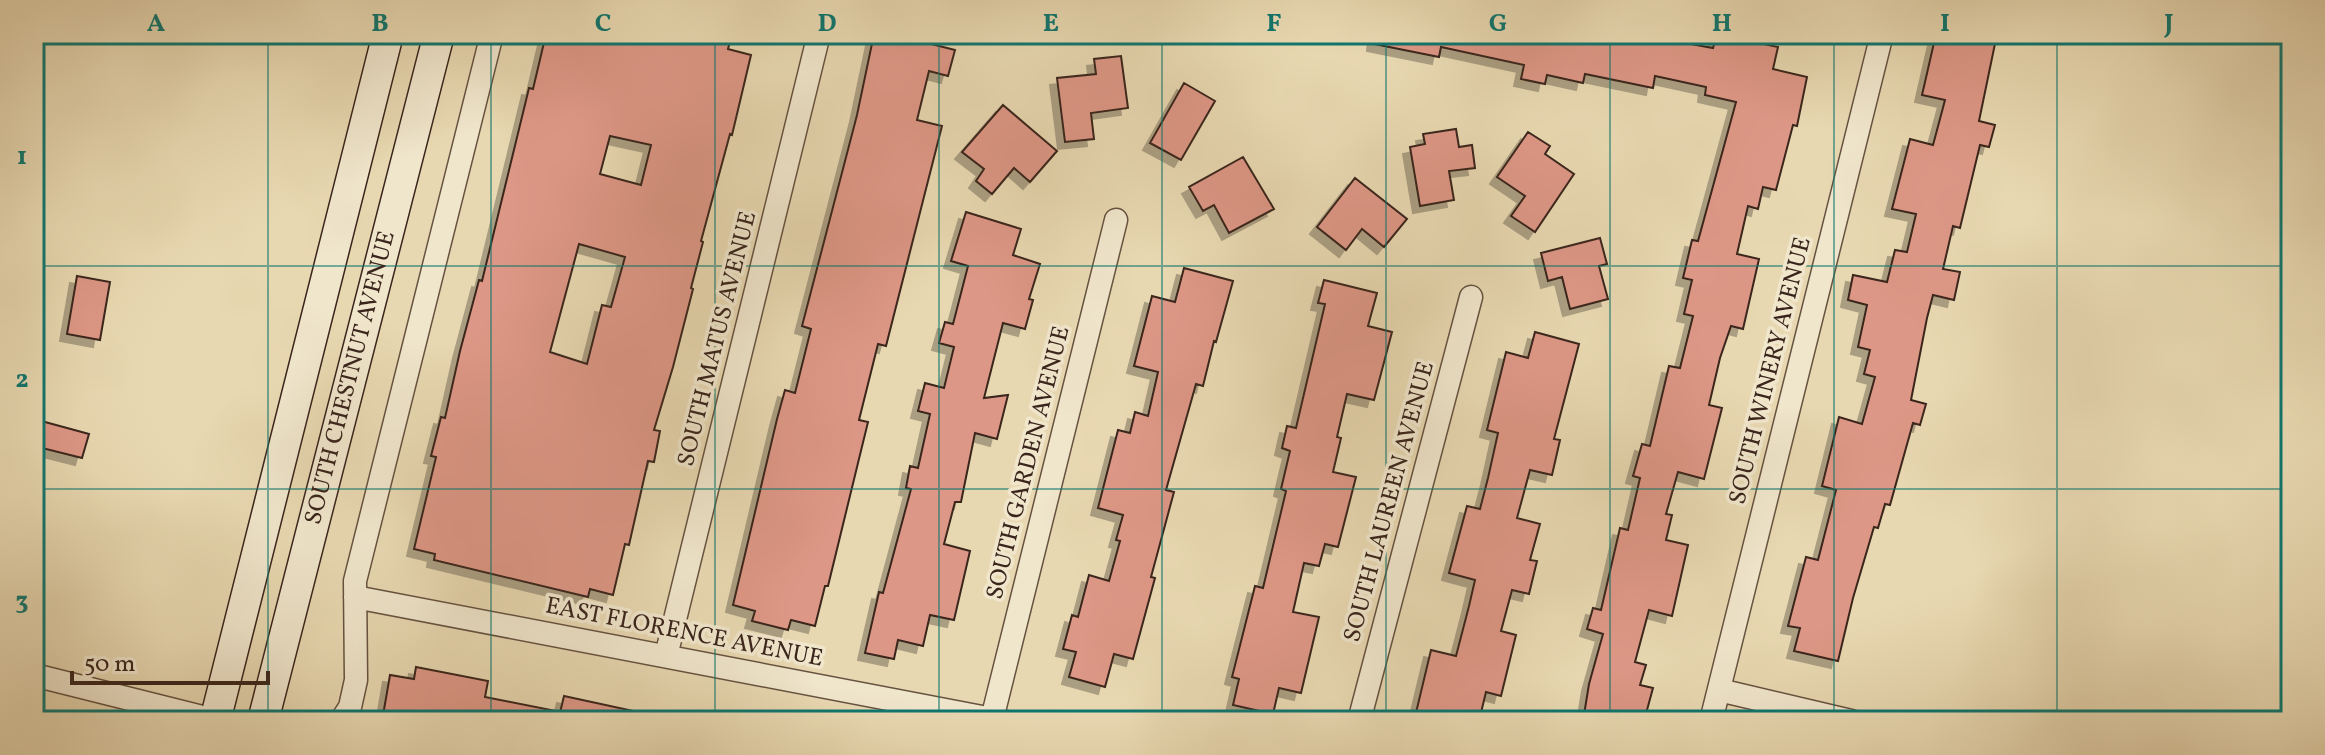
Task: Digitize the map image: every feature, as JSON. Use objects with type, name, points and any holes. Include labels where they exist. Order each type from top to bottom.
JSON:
[{"type":"main road","name":"SOUTH CHESTNUT AVENUE","points":[[216,721],[388,34]]},
{"type":"main road","name":"SOUTH CHESTNUT AVENUE","points":[[263,721],[439,34]]},
{"type":"street","points":[[341,721],[350,707],[356,680],[355,581],[492,34]]},
{"type":"street","name":"SOUTH MATUS AVENUE","points":[[666,656],[819,34]]},
{"type":"street","name":"SOUTH WINERY AVENUE","points":[[1711,721],[1882,34]]},
{"type":"street","name":"SOUTH GARDEN AVENUE","points":[[998,720],[1116,220]]},
{"type":"street","name":"SOUTH LAUREEN AVENUE","points":[[1359,721],[1471,297]]},
{"type":"street","name":"EAST FLORENCE AVENUE","points":[[355,597],[998,720]]},
{"type":"street","points":[[34,675],[216,721]]},
{"type":"street","points":[[1719,690],[1851,721]]},
{"type":"building","points":[[546,34],[732,34],[728,49],[751,55],[732,135],[701,241],[693,289],[673,367],[654,430],[660,431],[654,462],[648,461],[629,545],[625,544],[613,595],[590,589],[588,597],[434,560],[435,554],[414,549],[436,457],[431,456],[441,417],[445,418],[479,280],[482,281],[529,88],[533,89]],"holes":[[[610,136],[651,145],[641,185],[600,174]],[[579,244],[625,257],[611,307],[602,305],[587,364],[550,352]]]},
{"type":"building","points":[[874,34],[892,34],[955,50],[948,76],[929,71],[917,120],[942,126],[886,346],[878,344],[859,420],[868,422],[828,586],[825,586],[815,626],[791,620],[788,630],[752,621],[755,611],[733,605],[785,390],[795,393],[811,329],[802,326],[857,115]]},
{"type":"building","points":[[1375,34],[1637,34],[1713,48],[1717,34],[1778,47],[1773,69],[1807,77],[1797,126],[1793,125],[1776,190],[1763,187],[1758,209],[1748,206],[1737,254],[1759,259],[1743,329],[1731,326],[1720,358],[1709,405],[1722,408],[1704,479],[1678,472],[1666,514],[1672,515],[1666,540],[1688,545],[1672,616],[1649,610],[1635,662],[1646,665],[1640,685],[1653,688],[1644,721],[1583,721],[1589,684],[1603,634],[1587,629],[1593,608],[1601,610],[1620,528],[1628,530],[1640,478],[1633,476],[1642,444],[1650,446],[1669,366],[1680,368],[1693,316],[1684,314],[1692,280],[1683,278],[1692,240],[1698,241],[1736,102],[1705,95],[1706,87],[1655,76],[1653,88],[1585,74],[1583,83],[1547,75],[1545,84],[1521,79],[1524,65],[1441,47],[1439,57],[1374,44]]},
{"type":"building","points":[[1936,34],[1997,34],[1979,121],[1995,125],[1989,147],[1980,145],[1960,228],[1953,226],[1943,269],[1960,272],[1954,300],[1933,295],[1927,318],[1911,400],[1926,404],[1920,425],[1913,423],[1890,505],[1885,504],[1878,528],[1874,527],[1838,661],[1794,651],[1800,628],[1788,626],[1806,557],[1818,560],[1836,490],[1822,486],[1839,417],[1862,424],[1875,377],[1864,374],[1870,350],[1858,347],[1867,305],[1848,300],[1853,275],[1887,282],[1895,250],[1907,252],[1916,214],[1892,209],[1910,139],[1933,145],[1945,100],[1922,95]]},
{"type":"building","points":[[1121,56],[1128,108],[1091,113],[1094,139],[1065,142],[1057,78],[1096,74],[1094,59]]},
{"type":"building","points":[[1184,83],[1215,101],[1181,160],[1150,143]]},
{"type":"building","points":[[1003,105],[1057,151],[1030,182],[1014,168],[992,194],[976,181],[984,169],[962,152]]},
{"type":"building","points":[[1456,129],[1459,147],[1472,145],[1475,168],[1449,171],[1454,200],[1420,206],[1410,147],[1425,144],[1423,134]]},
{"type":"building","points":[[1528,132],[1550,146],[1545,154],[1574,174],[1535,232],[1511,216],[1525,196],[1497,177]]},
{"type":"building","points":[[1243,157],[1274,209],[1229,233],[1214,205],[1203,211],[1189,187]]},
{"type":"building","points":[[1355,178],[1407,219],[1384,247],[1362,229],[1346,250],[1317,227]]},
{"type":"building","points":[[966,212],[1021,229],[1013,255],[1040,264],[1029,299],[1033,300],[1025,329],[1003,323],[984,398],[1008,395],[997,439],[975,433],[961,502],[955,502],[944,544],[970,551],[954,620],[930,615],[923,646],[898,640],[894,659],[865,653],[879,592],[883,593],[911,489],[906,488],[910,466],[918,468],[930,414],[918,411],[925,383],[944,388],[954,347],[939,343],[945,322],[953,324],[968,266],[951,261]]},
{"type":"building","points":[[1600,238],[1607,264],[1599,266],[1608,299],[1570,309],[1562,277],[1548,281],[1541,253]]},
{"type":"building","points":[[1184,268],[1233,281],[1203,386],[1196,384],[1166,490],[1174,492],[1133,659],[1114,654],[1105,687],[1069,677],[1076,652],[1063,649],[1072,615],[1078,617],[1089,575],[1109,581],[1120,541],[1116,540],[1123,515],[1098,508],[1118,430],[1130,433],[1135,412],[1148,416],[1158,372],[1134,366],[1152,296],[1175,302]]},
{"type":"building","points":[[77,276],[110,282],[100,340],[67,334]]},
{"type":"building","points":[[1324,280],[1377,293],[1368,326],[1392,332],[1374,400],[1347,394],[1333,472],[1356,477],[1338,547],[1325,544],[1319,566],[1304,563],[1293,612],[1319,617],[1301,693],[1279,688],[1273,714],[1233,705],[1239,679],[1232,677],[1255,586],[1263,588],[1286,491],[1281,489],[1290,451],[1282,448],[1287,426],[1296,428],[1325,304],[1318,303]]},
{"type":"building","points":[[1535,332],[1579,344],[1554,439],[1560,440],[1552,475],[1530,470],[1517,518],[1540,524],[1530,560],[1537,561],[1529,594],[1512,590],[1501,631],[1516,635],[1501,696],[1486,692],[1479,721],[1414,721],[1431,650],[1456,656],[1469,606],[1475,580],[1449,573],[1467,506],[1480,509],[1488,478],[1498,433],[1487,430],[1506,352],[1528,358]]},
{"type":"building","points":[[34,419],[89,434],[82,458],[34,446]]},
{"type":"building","points":[[416,667],[488,681],[485,697],[556,711],[555,721],[382,721],[390,675],[414,679]]},
{"type":"building","points":[[564,696],[638,712],[637,721],[558,721]]}]
